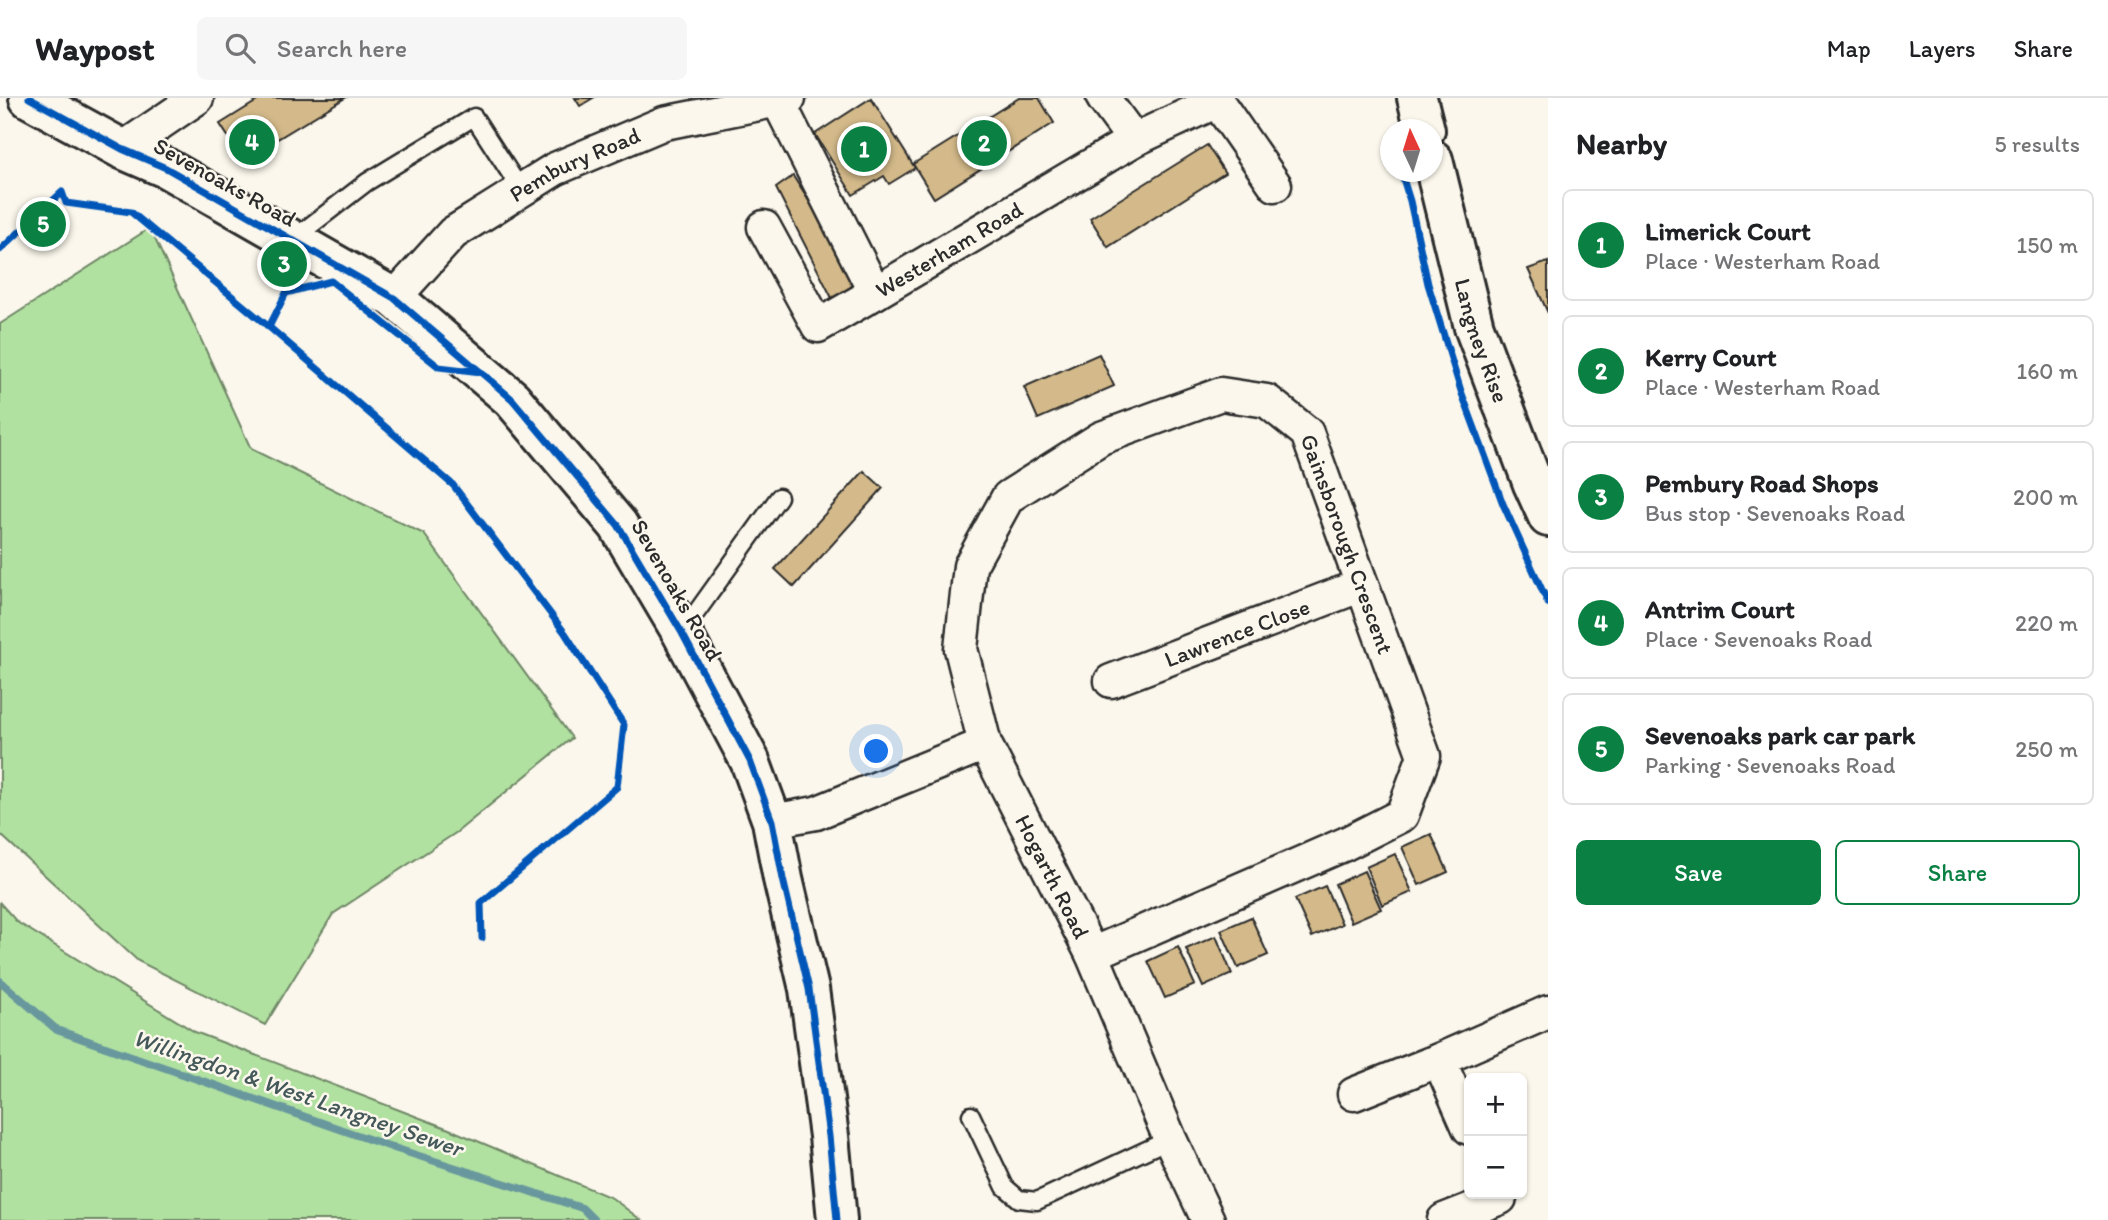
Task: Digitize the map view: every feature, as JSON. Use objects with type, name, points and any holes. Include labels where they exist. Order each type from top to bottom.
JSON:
[{"type":"street","name":"Sevenoaks Road","points":[[29,98],[122,149],[166,168],[394,298],[512,399],[618,526],[682,634],[750,761],[772,821],[809,989],[829,1136],[837,1220]]},
{"type":"street","points":[[122,149],[197,98]]},
{"type":"street","points":[[1103,98],[1135,140]]},
{"type":"street","points":[[1417,98],[1422,119]]},
{"type":"street","name":"Westerham Road","points":[[784,100],[875,293],[1135,140],[1217,101],[1275,185]]},
{"type":"street","name":"Pembury Road","points":[[394,298],[453,233],[555,169],[664,123],[784,100]]},
{"type":"street","name":"Langney Rise","points":[[1438,182],[1474,327],[1548,517]]},
{"type":"street","points":[[764,228],[818,326],[875,293]]},
{"type":"street","name":"Gainsborough Crescent","points":[[985,744],[961,649],[970,566],[1008,497],[1101,438],[1221,394],[1266,401],[1307,433],[1424,756],[1402,815],[1345,844],[1092,954]]},
{"type":"street","name":"Lawrence Close","points":[[1111,681],[1362,585]]},
{"type":"street","points":[[772,821],[816,813],[985,744]]},
{"type":"street","name":"Hogarth Road","points":[[985,744],[1092,954],[1170,1139],[1208,1220]]},
{"type":"street","points":[[1354,1094],[1548,1012]]},
{"type":"street","points":[[1439,1060],[1464,1117]]},
{"type":"street","points":[[1444,1220],[1503,1204]]},
{"type":"lane","points":[[291,240],[367,182],[474,117],[521,190]]},
{"type":"lane","points":[[682,634],[779,497]]},
{"type":"lane","points":[[971,1115],[1005,1187],[1019,1199],[1037,1201],[1170,1139]]},
{"type":"green space","points":[[150,228],[251,449],[424,534],[572,738],[457,832],[333,914],[265,1025],[138,961],[0,834],[0,324]]},
{"type":"green space","points":[[0,903],[17,922],[195,1032],[449,1129],[612,1198],[641,1220],[0,1220]]},
{"type":"building","points":[[262,98],[345,98],[243,160],[220,124]]},
{"type":"building","points":[[575,98],[593,98],[580,106]]},
{"type":"building","points":[[871,98],[915,168],[889,184],[884,176],[853,195],[815,134]]},
{"type":"building","points":[[1019,98],[1039,98],[1054,123],[934,198],[913,164]]},
{"type":"building","points":[[1207,145],[1225,173],[1108,247],[1090,218]]},
{"type":"building","points":[[793,176],[865,289],[834,302],[776,188]]},
{"type":"building","points":[[1548,262],[1548,313],[1528,269]]},
{"type":"building","points":[[1099,354],[1114,386],[1038,419],[1024,387]]},
{"type":"building","points":[[864,471],[883,488],[794,587],[775,569]]},
{"type":"building","points":[[1431,834],[1448,872],[1419,885],[1402,847]]},
{"type":"building","points":[[1395,854],[1412,892],[1382,905],[1366,867]]},
{"type":"building","points":[[1364,871],[1381,909],[1351,922],[1335,884]]},
{"type":"building","points":[[1325,886],[1342,924],[1312,937],[1295,899]]},
{"type":"building","points":[[1251,917],[1268,955],[1238,968],[1221,930]]},
{"type":"building","points":[[1216,936],[1232,974],[1203,987],[1186,949]]},
{"type":"building","points":[[1178,947],[1195,985],[1165,998],[1148,961]]},
{"type":"waterway","name":"Willingdon & West Langney Sewer","points":[[0,981],[57,1030],[397,1149],[582,1208],[594,1220]]},
{"type":"cycle path","points":[[29,98],[122,149],[166,168],[394,298],[512,399],[618,525],[682,633],[750,761],[772,821],[809,989],[829,1136],[837,1220]]},
{"type":"cycle path","points":[[1404,182],[1428,284],[1461,391],[1503,504],[1548,603]]},
{"type":"cycle path","points":[[0,250],[62,192],[66,203],[131,212],[453,485],[565,633],[624,725],[617,787],[481,903],[482,938]]},
{"type":"cycle path","points":[[269,327],[286,293],[331,281],[439,367],[481,372]]},
{"type":"place","name":"Antrim Court","points":[[252,142]]},
{"type":"place","name":"Kerry Court","points":[[984,143]]},
{"type":"place","name":"Limerick Court","points":[[864,149]]},
{"type":"place","name":"Sevenoaks park car park","points":[[43,224]]},
{"type":"place","name":"Pembury Road Shops","points":[[284,264]]}]
